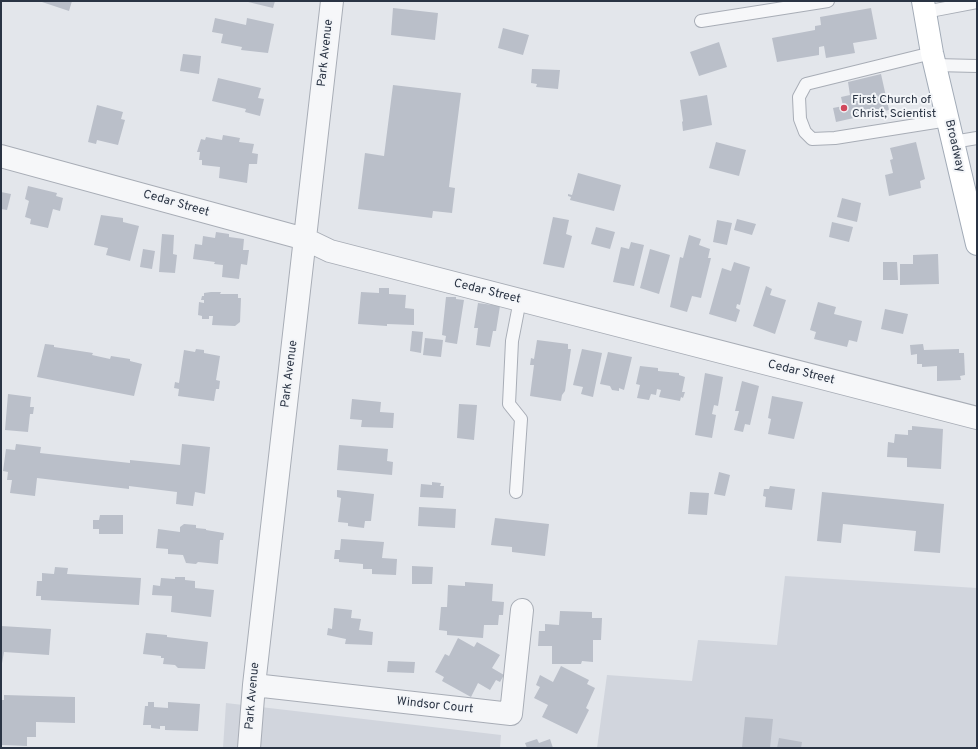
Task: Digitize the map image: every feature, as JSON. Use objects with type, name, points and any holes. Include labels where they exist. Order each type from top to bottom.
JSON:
[{"type":"main road","name":"Broadway","points":[[924,6],[933,59],[977,244]]},
{"type":"street","name":"Park Avenue","points":[[249,748],[254,685],[332,1]]},
{"type":"street","name":"Cedar Street","points":[[1,156],[305,240],[330,251],[977,418]]},
{"type":"street","name":"Windsor Court","points":[[254,685],[511,714],[522,610]]},
{"type":"lane","points":[[701,21],[828,1]]},
{"type":"lane","points":[[924,6],[977,2]]},
{"type":"lane","points":[[948,120],[835,138],[812,139],[805,132],[800,119],[799,97],[806,84],[933,59],[977,66]]},
{"type":"lane","points":[[953,142],[977,138]]},
{"type":"lane","points":[[516,492],[521,418],[509,404],[512,341],[520,300]]},
{"type":"shaded area","points":[[785,576],[977,588],[977,748],[597,748],[607,675],[692,681],[698,640],[777,645]]},
{"type":"shaded area","points":[[226,703],[501,735],[500,748],[223,748]]},
{"type":"building","points":[[39,1],[72,1],[69,11]]},
{"type":"building","points":[[244,1],[275,1],[273,8]]},
{"type":"building","points":[[393,8],[438,13],[435,40],[391,35]]},
{"type":"building","points":[[871,8],[877,39],[853,43],[855,53],[826,58],[824,46],[819,47],[819,55],[777,62],[772,38],[815,30],[815,26],[821,25],[820,17]]},
{"type":"building","points":[[215,18],[246,25],[247,18],[274,24],[268,53],[241,50],[242,47],[221,43],[223,34],[212,32]]},
{"type":"building","points":[[503,28],[529,35],[523,55],[498,48]]},
{"type":"building","points":[[719,42],[727,67],[699,76],[690,52]]},
{"type":"building","points":[[183,54],[201,56],[199,74],[180,71]]},
{"type":"building","points":[[532,69],[560,70],[558,89],[536,87],[537,84],[531,83]]},
{"type":"building","points":[[881,74],[889,110],[836,122],[833,108],[843,106],[841,97],[850,95],[848,82]]},
{"type":"building","points":[[218,78],[261,88],[258,98],[264,99],[260,116],[245,112],[246,109],[212,101]]},
{"type":"building","points":[[393,85],[461,93],[449,187],[455,188],[452,213],[433,211],[432,218],[358,209],[365,153],[384,156]]},
{"type":"building","points":[[707,95],[712,125],[683,131],[680,100]]},
{"type":"building","points":[[97,105],[123,112],[121,119],[125,120],[118,145],[97,140],[96,144],[88,142]]},
{"type":"building","points":[[223,135],[240,138],[239,142],[254,144],[252,153],[258,154],[257,164],[249,164],[247,183],[219,178],[220,167],[202,165],[202,160],[199,160],[200,152],[197,152],[201,139],[205,140],[206,137],[222,140]]},
{"type":"building","points":[[716,142],[746,150],[739,176],[709,168]]},
{"type":"building","points":[[916,142],[925,179],[920,181],[921,188],[889,196],[885,175],[893,173],[890,160],[893,159],[890,148]]},
{"type":"building","points":[[578,173],[621,185],[614,211],[570,200],[571,197],[568,196],[568,194],[572,195]]},
{"type":"building","points":[[28,186],[57,193],[56,196],[63,198],[60,211],[53,209],[48,228],[30,224],[31,219],[25,217],[29,201],[25,199]]},
{"type":"building","points":[[1,192],[11,194],[7,210],[1,209]]},
{"type":"building","points":[[842,198],[861,203],[857,222],[837,217]]},
{"type":"building","points":[[101,215],[123,218],[123,222],[139,226],[130,261],[106,255],[108,248],[94,245]]},
{"type":"building","points":[[553,217],[569,220],[566,234],[572,236],[564,268],[543,264]]},
{"type":"building","points":[[737,219],[756,224],[752,235],[734,230]]},
{"type":"building","points":[[717,220],[732,223],[727,245],[713,242]]},
{"type":"building","points":[[832,222],[853,227],[849,242],[829,237]]},
{"type":"building","points":[[596,227],[615,232],[610,249],[591,244]]},
{"type":"building","points":[[216,232],[229,234],[229,237],[244,239],[243,250],[249,250],[247,265],[241,264],[239,279],[222,277],[223,265],[214,264],[215,262],[193,259],[195,244],[202,245],[203,236],[215,238]]},
{"type":"building","points":[[162,234],[174,235],[173,254],[177,255],[175,273],[159,272]]},
{"type":"building","points":[[689,235],[701,239],[699,245],[710,249],[708,258],[711,258],[701,298],[692,296],[687,312],[670,307],[680,257],[683,258]]},
{"type":"building","points":[[631,242],[644,245],[634,286],[613,282],[621,247],[629,249]]},
{"type":"building","points":[[143,249],[155,251],[152,269],[140,267]]},
{"type":"building","points":[[650,249],[670,255],[659,294],[640,288]]},
{"type":"building","points":[[938,254],[939,284],[900,285],[900,264],[913,264],[913,255]]},
{"type":"building","points":[[734,262],[750,267],[740,305],[737,304],[736,308],[740,310],[736,322],[709,314],[722,268],[731,271]]},
{"type":"building","points":[[883,262],[897,262],[898,280],[883,280]]},
{"type":"building","points":[[766,286],[772,289],[770,295],[786,300],[775,334],[753,326]]},
{"type":"building","points":[[379,288],[389,288],[389,294],[406,295],[405,308],[414,309],[414,325],[387,324],[387,326],[358,324],[361,292],[379,293]]},
{"type":"building","points":[[221,292],[220,294],[238,294],[238,298],[241,298],[240,322],[235,326],[212,325],[213,316],[209,316],[209,319],[202,319],[202,316],[198,315],[199,302],[204,303],[204,300],[201,300],[202,296],[204,296],[204,293]]},
{"type":"building","points":[[446,297],[456,297],[456,299],[464,300],[457,344],[445,342],[446,336],[442,335]]},
{"type":"building","points":[[818,302],[836,307],[834,314],[862,321],[857,342],[849,340],[847,347],[814,339],[816,332],[810,330]]},
{"type":"building","points":[[478,303],[500,306],[496,331],[493,331],[490,347],[476,345],[478,328],[474,328]]},
{"type":"building","points":[[885,309],[908,314],[903,334],[881,329]]},
{"type":"building","points":[[412,331],[423,332],[421,353],[410,351]]},
{"type":"building","points":[[425,338],[443,340],[441,357],[423,355]]},
{"type":"building","points":[[537,340],[568,344],[568,349],[571,349],[565,391],[562,395],[561,401],[530,396],[534,365],[530,365],[531,358],[534,359]]},
{"type":"building","points":[[45,344],[54,345],[54,347],[93,353],[92,355],[110,359],[111,356],[130,359],[130,361],[142,364],[134,396],[37,377]]},
{"type":"building","points":[[923,344],[924,350],[959,349],[959,353],[964,353],[965,375],[960,376],[961,380],[937,381],[937,366],[922,367],[922,364],[917,364],[917,354],[911,355],[910,345]]},
{"type":"building","points":[[196,349],[204,350],[204,353],[220,356],[216,380],[220,381],[219,389],[216,389],[214,401],[178,396],[179,389],[174,388],[175,382],[179,383],[184,350],[195,352]]},
{"type":"building","points":[[582,349],[602,353],[593,397],[581,394],[583,387],[573,385]]},
{"type":"building","points":[[608,352],[632,357],[624,390],[619,388],[619,391],[612,390],[610,386],[600,384]]},
{"type":"building","points":[[640,366],[658,368],[658,371],[679,373],[679,375],[685,377],[682,392],[685,392],[683,398],[681,397],[680,401],[659,397],[661,390],[657,389],[656,395],[651,394],[649,400],[637,398],[640,385],[636,384]]},
{"type":"building","points":[[705,373],[723,377],[718,406],[714,405],[712,414],[716,415],[712,438],[695,435]]},
{"type":"building","points":[[742,381],[759,386],[750,425],[745,424],[743,432],[734,430],[739,411],[735,411]]},
{"type":"building","points":[[8,394],[31,397],[30,407],[34,407],[33,414],[30,414],[28,432],[5,430]]},
{"type":"building","points":[[772,396],[803,402],[794,439],[768,434],[771,419],[768,418]]},
{"type":"building","points":[[352,399],[381,402],[380,412],[394,413],[393,428],[361,427],[362,420],[350,419]]},
{"type":"building","points":[[459,404],[477,405],[474,440],[457,438]]},
{"type":"building","points":[[912,426],[943,429],[941,469],[907,467],[907,458],[887,457],[888,442],[894,443],[895,434],[908,435],[908,430],[912,430]]},
{"type":"building","points":[[16,444],[41,447],[40,453],[130,463],[130,460],[180,465],[182,444],[210,447],[205,494],[195,492],[193,506],[176,504],[177,492],[129,486],[129,489],[37,478],[35,496],[10,493],[12,480],[7,480],[8,472],[3,471],[6,449],[15,450]]},
{"type":"building","points":[[339,445],[388,449],[387,461],[393,462],[392,475],[337,470]]},
{"type":"building","points":[[719,472],[730,475],[725,496],[714,494]]},
{"type":"building","points":[[432,482],[441,483],[440,486],[444,486],[443,498],[420,497],[421,484],[432,485]]},
{"type":"building","points":[[770,486],[795,489],[792,510],[765,507],[766,497],[763,496],[764,489],[769,489]]},
{"type":"building","points":[[337,490],[374,494],[371,521],[365,521],[364,528],[348,526],[348,523],[338,522],[341,498],[337,497]]},
{"type":"building","points":[[690,492],[709,493],[707,515],[688,514]]},
{"type":"building","points":[[822,492],[944,504],[940,553],[914,551],[916,531],[843,524],[841,543],[817,541]]},
{"type":"building","points":[[419,507],[456,509],[455,528],[418,526]]},
{"type":"building","points":[[100,515],[123,515],[123,534],[99,534],[99,529],[93,529],[93,520],[99,520]]},
{"type":"building","points":[[495,518],[549,524],[545,556],[512,552],[512,547],[491,545]]},
{"type":"building","points":[[184,524],[196,525],[196,528],[224,533],[223,540],[220,540],[218,564],[198,562],[196,564],[186,563],[183,555],[168,554],[168,549],[156,548],[158,529],[180,532],[180,527]]},
{"type":"building","points":[[341,539],[384,542],[382,558],[397,559],[396,575],[372,574],[372,569],[363,569],[363,564],[339,562],[339,559],[334,559],[335,550],[340,550]]},
{"type":"building","points":[[412,566],[433,567],[432,584],[412,584]]},
{"type":"building","points":[[55,567],[68,568],[67,574],[141,578],[139,605],[41,600],[41,596],[36,596],[37,581],[42,581],[42,573],[54,574]]},
{"type":"building","points":[[175,577],[185,577],[185,580],[195,581],[195,588],[214,590],[211,617],[171,612],[172,596],[152,595],[153,585],[160,586],[161,578],[175,579]]},
{"type":"building","points":[[465,582],[493,584],[492,601],[504,602],[503,615],[499,615],[498,625],[484,625],[483,638],[447,635],[447,631],[439,630],[441,607],[447,607],[448,585],[465,586]]},
{"type":"building","points":[[334,608],[352,610],[351,618],[361,619],[359,630],[373,632],[372,645],[345,644],[346,639],[327,635],[328,628],[332,629]]},
{"type":"building","points":[[560,611],[592,612],[592,618],[602,618],[601,640],[593,640],[593,662],[582,661],[581,664],[552,664],[552,646],[538,646],[539,631],[545,631],[545,624],[559,625]]},
{"type":"building","points":[[1,626],[51,629],[49,655],[4,652],[1,669]]},
{"type":"building","points":[[146,633],[208,642],[205,669],[178,668],[175,665],[163,664],[164,658],[161,658],[161,656],[143,654]]},
{"type":"building","points":[[458,638],[474,647],[477,642],[500,655],[492,668],[504,675],[500,682],[496,680],[490,690],[478,683],[471,697],[442,681],[444,677],[435,672],[445,654],[449,656]]},
{"type":"building","points":[[388,661],[415,662],[414,673],[387,672]]},
{"type":"building","points":[[561,666],[589,680],[587,684],[595,688],[586,708],[589,710],[577,734],[542,717],[548,705],[534,698],[540,687],[536,685],[540,675],[553,682]]},
{"type":"building","points":[[4,695],[75,697],[75,723],[36,722],[36,737],[27,737],[27,746],[2,745],[1,700],[4,700]]},
{"type":"building","points":[[148,702],[154,702],[154,707],[168,708],[168,702],[200,704],[198,731],[165,730],[165,726],[160,726],[160,729],[151,728],[151,725],[143,725],[145,706],[148,706]]},
{"type":"building","points":[[745,717],[773,719],[770,748],[742,748]]},
{"type":"building","points":[[779,738],[802,742],[801,748],[777,748]]},
{"type":"building","points":[[537,739],[539,743],[550,739],[553,748],[527,748],[525,743]]},
{"type":"place","name":"First Church of Christ, Scientist","points":[[844,108]]}]
